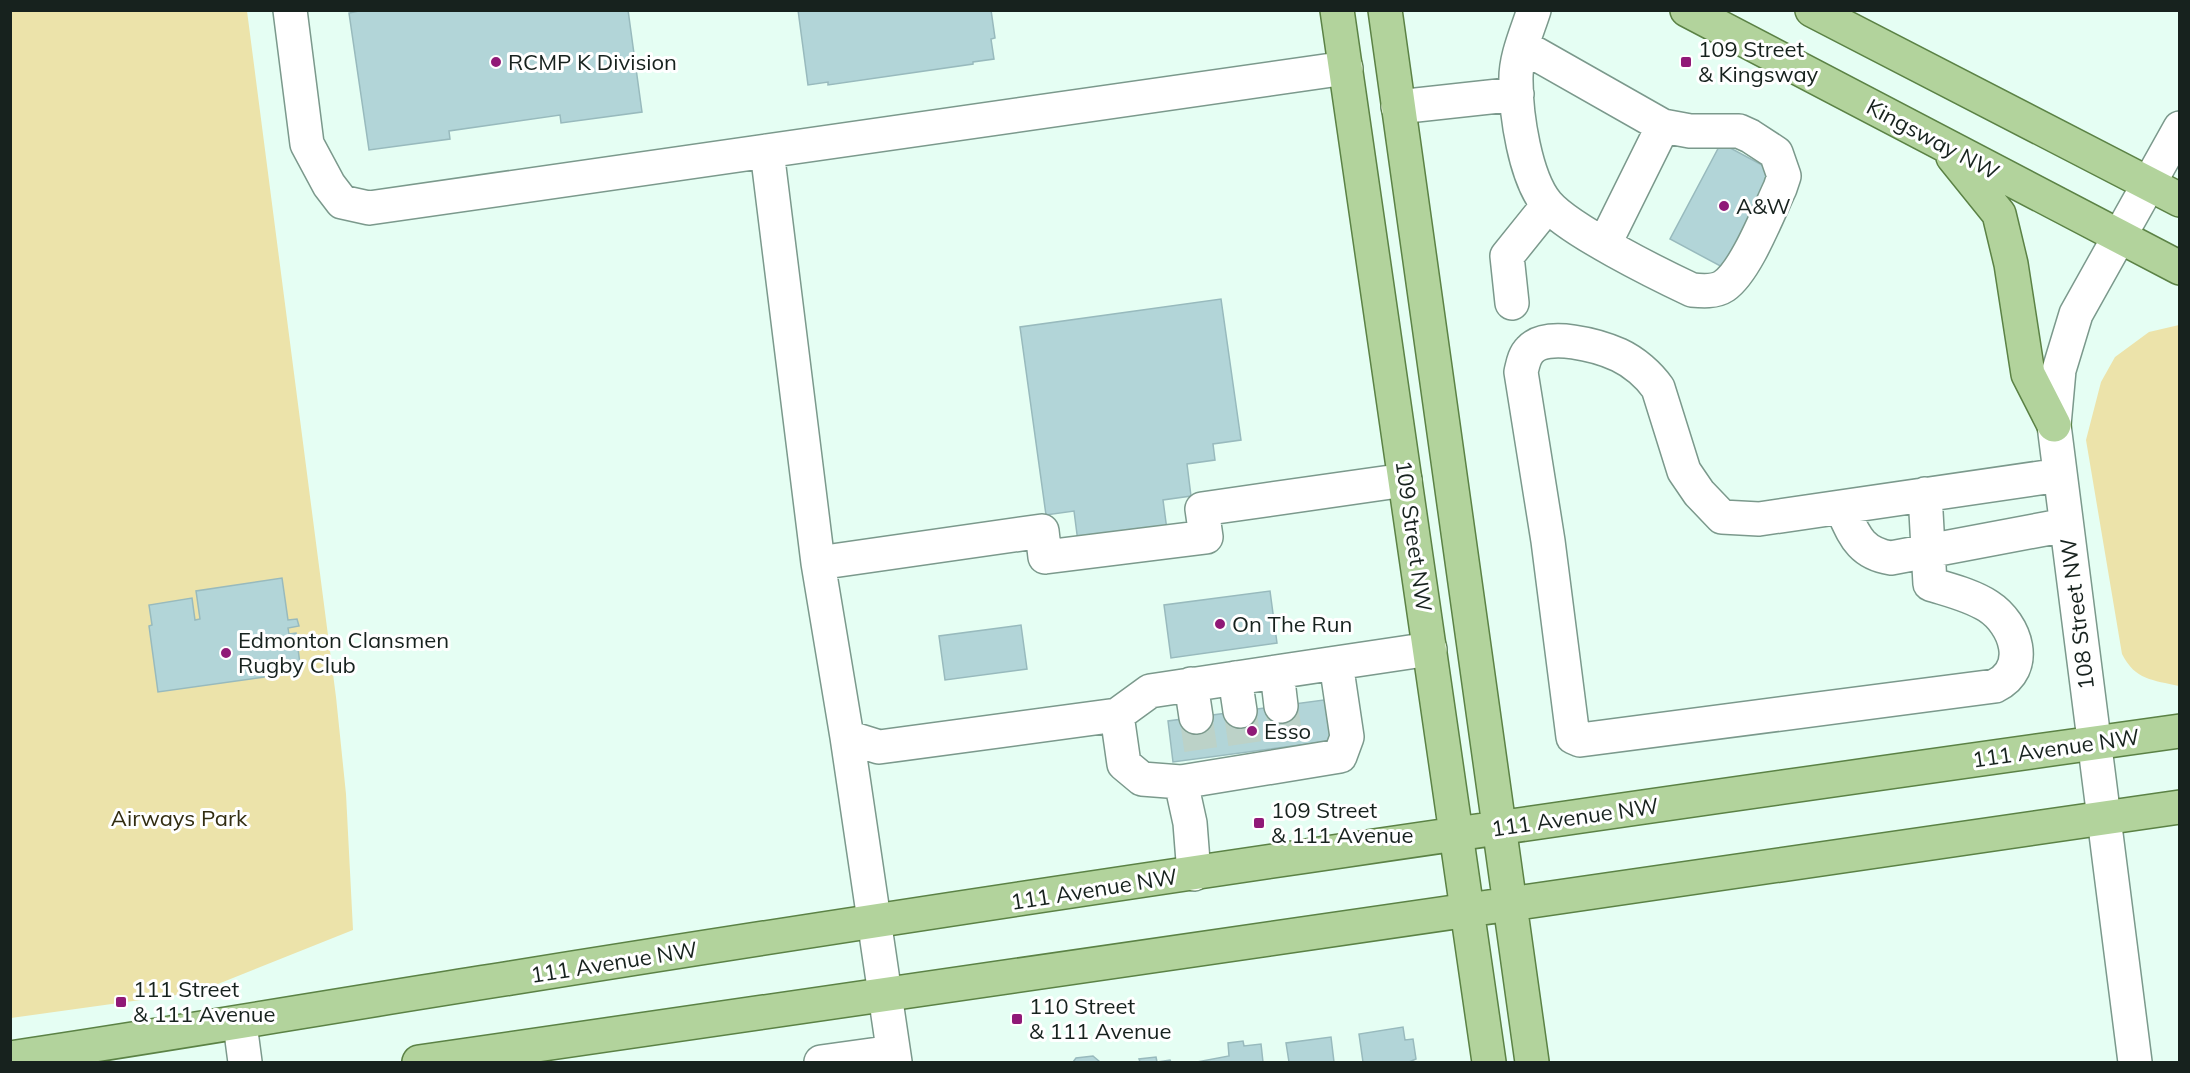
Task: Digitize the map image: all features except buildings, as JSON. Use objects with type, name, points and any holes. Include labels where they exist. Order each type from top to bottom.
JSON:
[{"type":"main road","name":"109 Street NW","points":[[1338,10],[1489,1062]]},
{"type":"main road","name":"109 Street NW","points":[[1385,10],[1532,1062]]},
{"type":"main road","name":"Kingsway NW","points":[[1687,10],[2180,268]]},
{"type":"main road","points":[[1812,10],[2180,200]]},
{"type":"main road","points":[[1942,144],[1999,214],[2011,264],[2028,374],[2054,425]]},
{"type":"main road","name":"111 Avenue NW","points":[[10,1058],[240,1024],[508,978],[1457,834],[2180,731]]},
{"type":"main road","points":[[419,1062],[2180,807]]},
{"type":"street","points":[[290,10],[307,144],[329,185],[342,202],[369,208],[1346,68]]},
{"type":"street","points":[[1522,46],[1663,126],[1690,131],[1739,131],[1776,153],[1784,176],[1780,188],[1744,261],[1725,286],[1705,291],[1692,290],[1605,243],[1565,219],[1548,205],[1529,170],[1515,80],[1522,46],[1534,10]]},
{"type":"street","points":[[1398,106],[1517,94]]},
{"type":"street","points":[[1605,243],[1663,126]]},
{"type":"street","name":"108 Street NW","points":[[2135,1062],[2092,743],[2054,425],[2059,370],[2076,314],[2180,128]]},
{"type":"street","points":[[767,151],[818,563],[847,737],[894,1057],[821,1062]]},
{"type":"street","points":[[1512,303],[1507,256],[1548,205]]},
{"type":"street","points":[[1925,495],[1930,584],[1989,606],[2008,625],[2015,641],[2018,661],[2004,682],[1983,687],[1580,740],[1573,736],[1548,541],[1521,372],[1530,349],[1551,340],[1567,341],[1619,355],[1650,376],[1658,388],[1684,471],[1699,493],[1722,517],[1759,519],[1925,495],[2060,476]]},
{"type":"street","points":[[818,563],[1042,531],[1045,557],[1206,537],[1202,509],[1406,480]]},
{"type":"street","points":[[1841,507],[1863,547],[1874,555],[1891,558],[2066,525]]},
{"type":"street","points":[[847,737],[879,747],[1117,715],[1150,691],[1430,649]]},
{"type":"street","points":[[1117,715],[1124,764],[1142,779],[1196,773],[1290,755],[1340,756],[1347,738],[1336,663]]},
{"type":"street","points":[[1277,672],[1281,706]]},
{"type":"street","points":[[1234,678],[1240,711]]},
{"type":"street","points":[[1191,684],[1196,717]]},
{"type":"street","points":[[1194,874],[1190,823],[1196,773]]},
{"type":"street","points":[[240,1024],[245,1062]]},
{"type":"green space","name":"Airways Park","points":[[10,11],[247,11],[336,697],[346,794],[353,930],[198,992],[11,1018]]},
{"type":"green space","points":[[2180,325],[2179,686],[2146,678],[2127,663],[2122,654],[2086,440],[2101,382],[2115,357],[2149,332]]},
{"type":"tunnel","points":[[1281,706],[1288,746]]},
{"type":"tunnel","points":[[1240,711],[1246,752]]},
{"type":"tunnel","points":[[1196,717],[1202,758]]},
{"type":"place","name":"RCMP K Division","points":[[496,62]]},
{"type":"place","name":"109 Street & Kingsway","points":[[1686,62]]},
{"type":"place","name":"A&W","points":[[1724,206]]},
{"type":"place","name":"On The Run","points":[[1220,624]]},
{"type":"place","name":"Edmonton Clansmen Rugby Club","points":[[226,653]]},
{"type":"place","name":"Esso","points":[[1252,731]]},
{"type":"place","name":"109 Street & 111 Avenue","points":[[1259,823]]},
{"type":"place","name":"111 Street & 111 Avenue","points":[[121,1002]]},
{"type":"place","name":"110 Street & 111 Avenue","points":[[1017,1019]]}]
